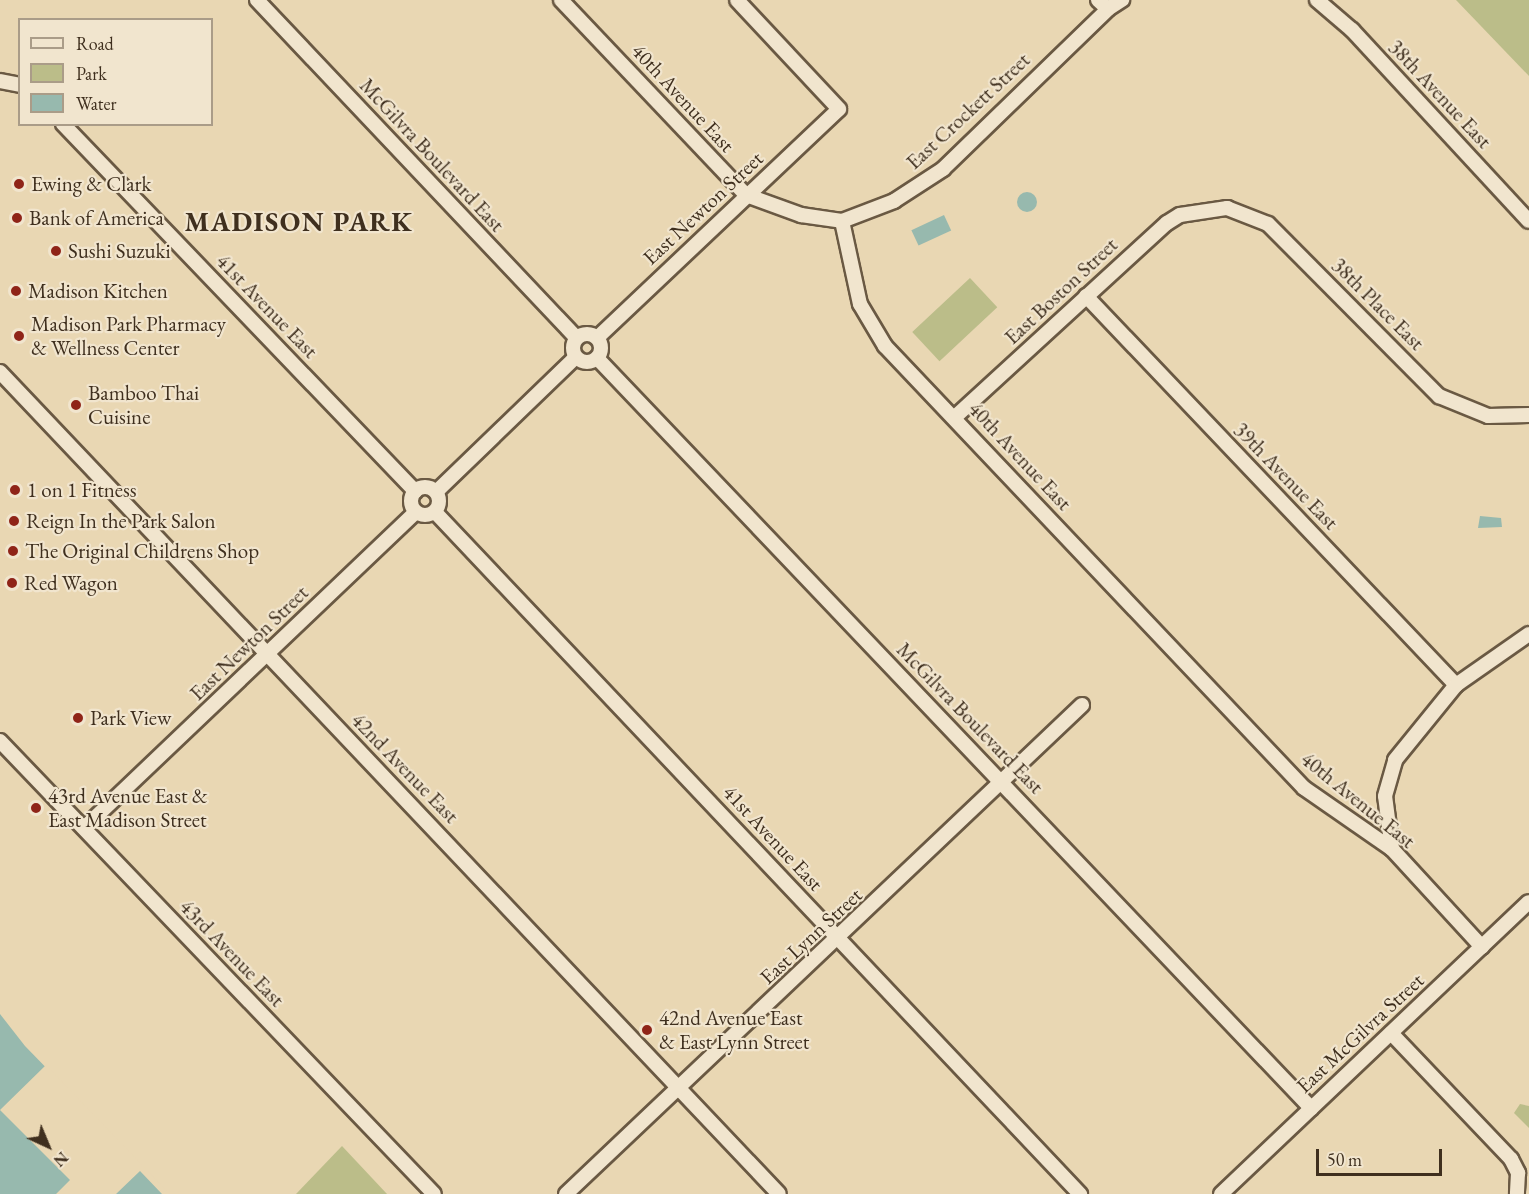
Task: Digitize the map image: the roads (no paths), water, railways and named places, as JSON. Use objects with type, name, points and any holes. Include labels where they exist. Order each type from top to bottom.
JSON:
[{"type":"street","name":"McGilvra Boulevard East","points":[[257,0],[577,338]]},
{"type":"street","name":"40th Avenue East","points":[[561,0],[746,195],[801,215],[842,221],[847,260],[872,324],[885,346],[955,417],[1304,788],[1392,849],[1482,947]]},
{"type":"street","name":"East Newton Street","points":[[597,338],[839,109],[737,0]]},
{"type":"street","points":[[1103,4],[1122,0]]},
{"type":"street","name":"38th Avenue East","points":[[1317,0],[1352,30],[1529,221]]},
{"type":"street","name":"East Crockett Street","points":[[842,221],[894,201],[943,169],[1103,4]]},
{"type":"street","points":[[0,81],[18,85]]},
{"type":"street","name":"41st Avenue East","points":[[65,126],[416,491]]},
{"type":"street","name":"38th Place East","points":[[1204,210],[1227,208],[1268,224],[1439,396],[1488,416],[1529,415]]},
{"type":"street","name":"East Boston Street","points":[[955,417],[1167,223],[1204,210]]},
{"type":"street","name":"39th Avenue East","points":[[1086,296],[1456,685]]},
{"type":"street","points":[[436,492],[576,357],[577,338],[586,334],[597,338],[602,348],[597,358],[585,362],[576,357]]},
{"type":"street","name":"McGilvra Boulevard East","points":[[597,358],[1311,1108]]},
{"type":"street","name":"42nd Avenue East","points":[[0,372],[779,1194]]},
{"type":"street","points":[[426,487],[436,492],[440,502],[435,512],[416,512],[411,502],[416,491],[426,487]]},
{"type":"street","name":"East Newton Street","points":[[84,828],[416,512]]},
{"type":"street","name":"41st Avenue East","points":[[435,512],[1080,1194]]},
{"type":"street","points":[[1392,849],[1385,796],[1395,760],[1456,685],[1529,634]]},
{"type":"street","name":"East Lynn Street","points":[[566,1194],[839,939],[1082,705]]},
{"type":"street","name":"43rd Avenue East","points":[[0,741],[434,1194]]},
{"type":"street","name":"East McGilvra Street","points":[[1221,1194],[1529,902]]},
{"type":"street","points":[[1391,1033],[1511,1159],[1518,1173],[1517,1194]]},
{"type":"water","points":[[1027,192],[1034,195],[1037,202],[1034,209],[1027,212],[1020,209],[1017,202],[1020,195]]},
{"type":"water","points":[[944,215],[951,230],[919,246],[911,230]]},
{"type":"water","points":[[1480,516],[1501,518],[1502,527],[1478,528]]},
{"type":"water","points":[[0,1014],[25,1046],[169,1194],[0,1194]]},
{"type":"place","name":"Ewing & Clark","points":[[19,184]]},
{"type":"place","name":"Bank of America","points":[[17,218]]},
{"type":"place","name":"Sushi Suzuki","points":[[56,251]]},
{"type":"place","name":"Madison Kitchen","points":[[16,291]]},
{"type":"place","name":"Madison Park Pharmacy & Wellness Center","points":[[19,336]]},
{"type":"place","name":"Bamboo Thai Cuisine","points":[[76,405]]},
{"type":"place","name":"1 on 1 Fitness","points":[[15,490]]},
{"type":"place","name":"Reign In the Park Salon","points":[[14,521]]},
{"type":"place","name":"The Original Childrens Shop","points":[[13,551]]},
{"type":"place","name":"Red Wagon","points":[[12,583]]},
{"type":"place","name":"Park View","points":[[78,718]]},
{"type":"place","name":"43rd Avenue East & East Madison Street","points":[[36,808]]},
{"type":"place","name":"42nd Avenue East & East Lynn Street","points":[[647,1030]]},
{"type":"district","name":"MADISON PARK","points":[[299,222]]}]
